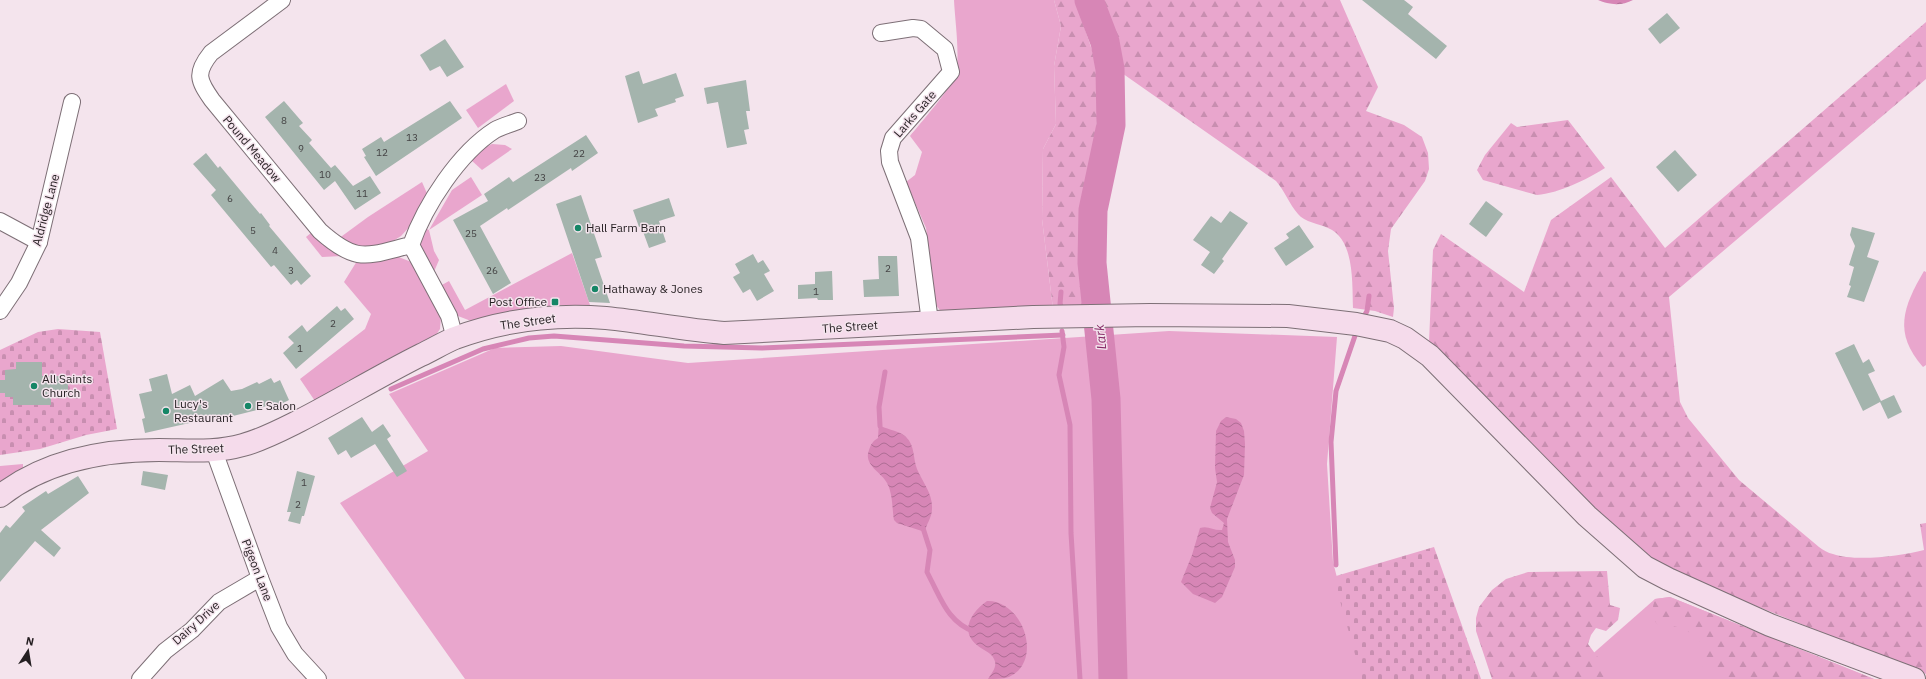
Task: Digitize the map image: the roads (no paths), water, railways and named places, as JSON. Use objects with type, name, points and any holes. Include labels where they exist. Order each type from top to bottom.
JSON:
[{"type":"main road","name":"The Street","points":[[0,496],[29,477],[64,462],[94,454],[142,450],[214,451],[244,445],[278,432],[331,405],[399,366],[455,338],[513,322],[552,318],[605,318],[687,330],[724,333],[930,322],[1098,316],[1288,316],[1364,325],[1390,331],[1405,338],[1430,356],[1587,516],[1645,567],[1668,580],[1770,625],[1914,679]]},
{"type":"street","name":"Pound Meadow","points":[[282,0],[211,53],[204,63],[200,73],[201,85],[320,231],[336,246],[353,254],[367,256],[411,245]]},
{"type":"street","name":"Larks Gate","points":[[881,33],[913,28],[921,29],[945,49],[949,60],[951,72],[893,138],[889,151],[890,162],[919,238],[930,322]]},
{"type":"street","name":"Aldridge Lane","points":[[0,311],[19,283],[39,242],[72,102]]},
{"type":"street","points":[[455,338],[449,316],[411,245],[417,229],[450,174],[475,146],[496,129],[518,121]]},
{"type":"street","points":[[0,220],[39,242]]},
{"type":"street","name":"Pigeon Lane","points":[[214,451],[279,627],[295,654],[318,679]]},
{"type":"street","name":"Dairy Drive","points":[[140,679],[165,651],[192,630],[218,602],[260,578]]},
{"type":"water","points":[[1598,0],[1633,0],[1616,4]]},
{"type":"water","points":[[1226,417],[1236,419],[1241,423],[1244,431],[1244,475],[1227,519],[1228,542],[1235,560],[1235,567],[1222,597],[1215,603],[1193,594],[1181,582],[1192,555],[1200,528],[1206,527],[1222,530],[1224,523],[1212,513],[1210,508],[1217,482],[1215,468],[1216,431],[1221,421]]},
{"type":"water","points":[[879,421],[881,426],[904,435],[911,444],[917,469],[929,493],[932,504],[931,515],[925,532],[897,523],[894,520],[889,487],[868,460],[869,450],[873,442],[878,438]]},
{"type":"water","points":[[987,601],[1000,603],[1011,610],[1019,620],[1025,633],[1027,646],[1025,658],[1020,669],[1007,678],[988,679],[995,667],[994,659],[972,640],[969,634],[968,628],[972,616]]},
{"type":"waterway","name":"Lark","points":[[1089,0],[1105,42],[1110,69],[1111,125],[1093,210],[1092,263],[1106,399],[1113,679]]},
{"type":"waterway","points":[[1060,304],[1061,292]]},
{"type":"waterway","points":[[1362,320],[1367,311],[1369,296]]},
{"type":"waterway","points":[[1336,565],[1331,442],[1336,391],[1357,330]]},
{"type":"waterway","points":[[1062,331],[1064,347],[1059,375],[1070,425],[1071,533],[1080,679]]},
{"type":"waterway","points":[[391,389],[483,349],[529,338],[554,336],[684,346],[762,348],[1063,335]]},
{"type":"waterway","points":[[880,426],[879,407],[885,372]]},
{"type":"waterway","points":[[923,528],[930,550],[927,572],[952,617],[966,628],[975,632]]},
{"type":"place","name":"Hall Farm Barn","points":[[578,228]]},
{"type":"place","name":"Hathaway & Jones","points":[[595,289]]},
{"type":"place","name":"Post Office","points":[[555,302]]},
{"type":"place","name":"All Saints Church","points":[[34,386]]},
{"type":"place","name":"E Salon","points":[[248,406]]},
{"type":"place","name":"Lucy's Restaurant","points":[[166,411]]}]
